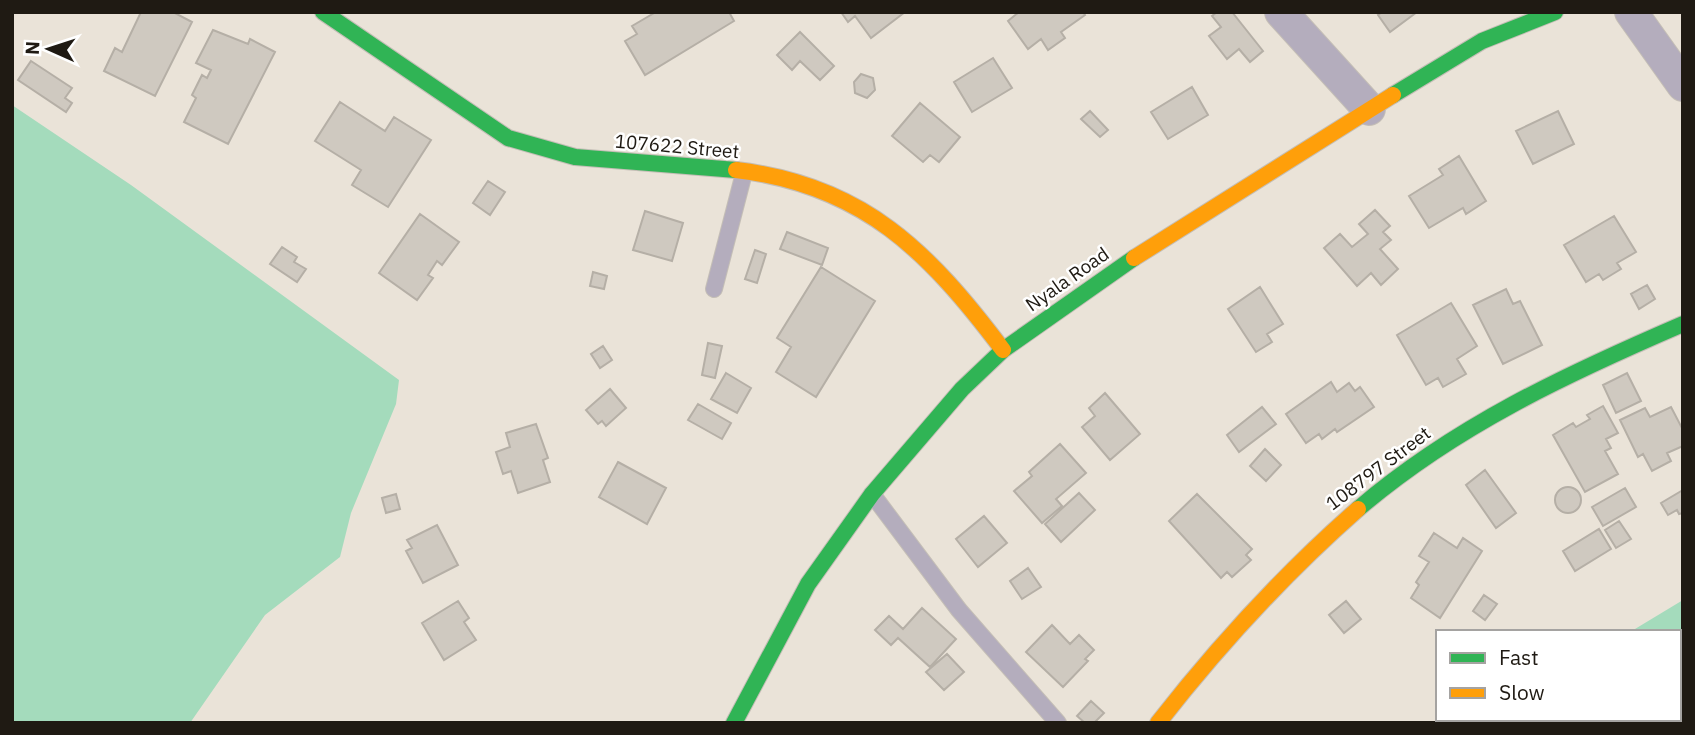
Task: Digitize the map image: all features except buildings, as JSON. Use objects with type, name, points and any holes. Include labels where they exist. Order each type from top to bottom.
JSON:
[{"type":"street","name":"107622 Street","points":[[323,12],[366,23],[508,138],[535,150],[600,161],[692,166],[775,176],[816,187],[852,204],[888,226],[927,261],[973,309],[1003,350]]},
{"type":"street","points":[[1281,12],[1368,109]]},
{"type":"street","name":"Nyala Road","points":[[734,723],[808,584],[872,494],[954,398],[1003,350],[1123,265],[1368,109],[1482,41],[1555,12]]},
{"type":"street","points":[[1632,12],[1683,85]]},
{"type":"street","name":"108797 Street","points":[[1158,723],[1219,645],[1307,552],[1429,454],[1511,403],[1683,324]]},
{"type":"lane","points":[[714,289],[744,173]]},
{"type":"lane","points":[[872,494],[959,610],[1058,723]]},
{"type":"green space","points":[[12,105],[131,185],[399,380],[396,404],[351,513],[340,557],[265,615],[190,723],[12,723]]},
{"type":"green space","points":[[1683,600],[1683,723],[1478,723],[1681,721],[1681,630],[1633,630]]},
{"type":"traffic: fast","points":[[323,12],[508,138],[575,157],[736,170]]},
{"type":"traffic: fast","points":[[1393,95],[1482,41],[1555,12]]},
{"type":"traffic: fast","points":[[734,723],[808,584],[872,494],[962,389],[1003,350],[1134,258]]},
{"type":"traffic: fast","points":[[1358,509],[1433,452],[1513,404],[1597,362],[1683,324]]},
{"type":"traffic: slow","points":[[1134,258],[1393,95]]},
{"type":"traffic: slow","points":[[736,170],[781,178],[821,191],[857,208],[890,229],[920,254],[948,283],[1003,350]]},
{"type":"traffic: slow","points":[[1158,723],[1253,611],[1358,509]]}]
